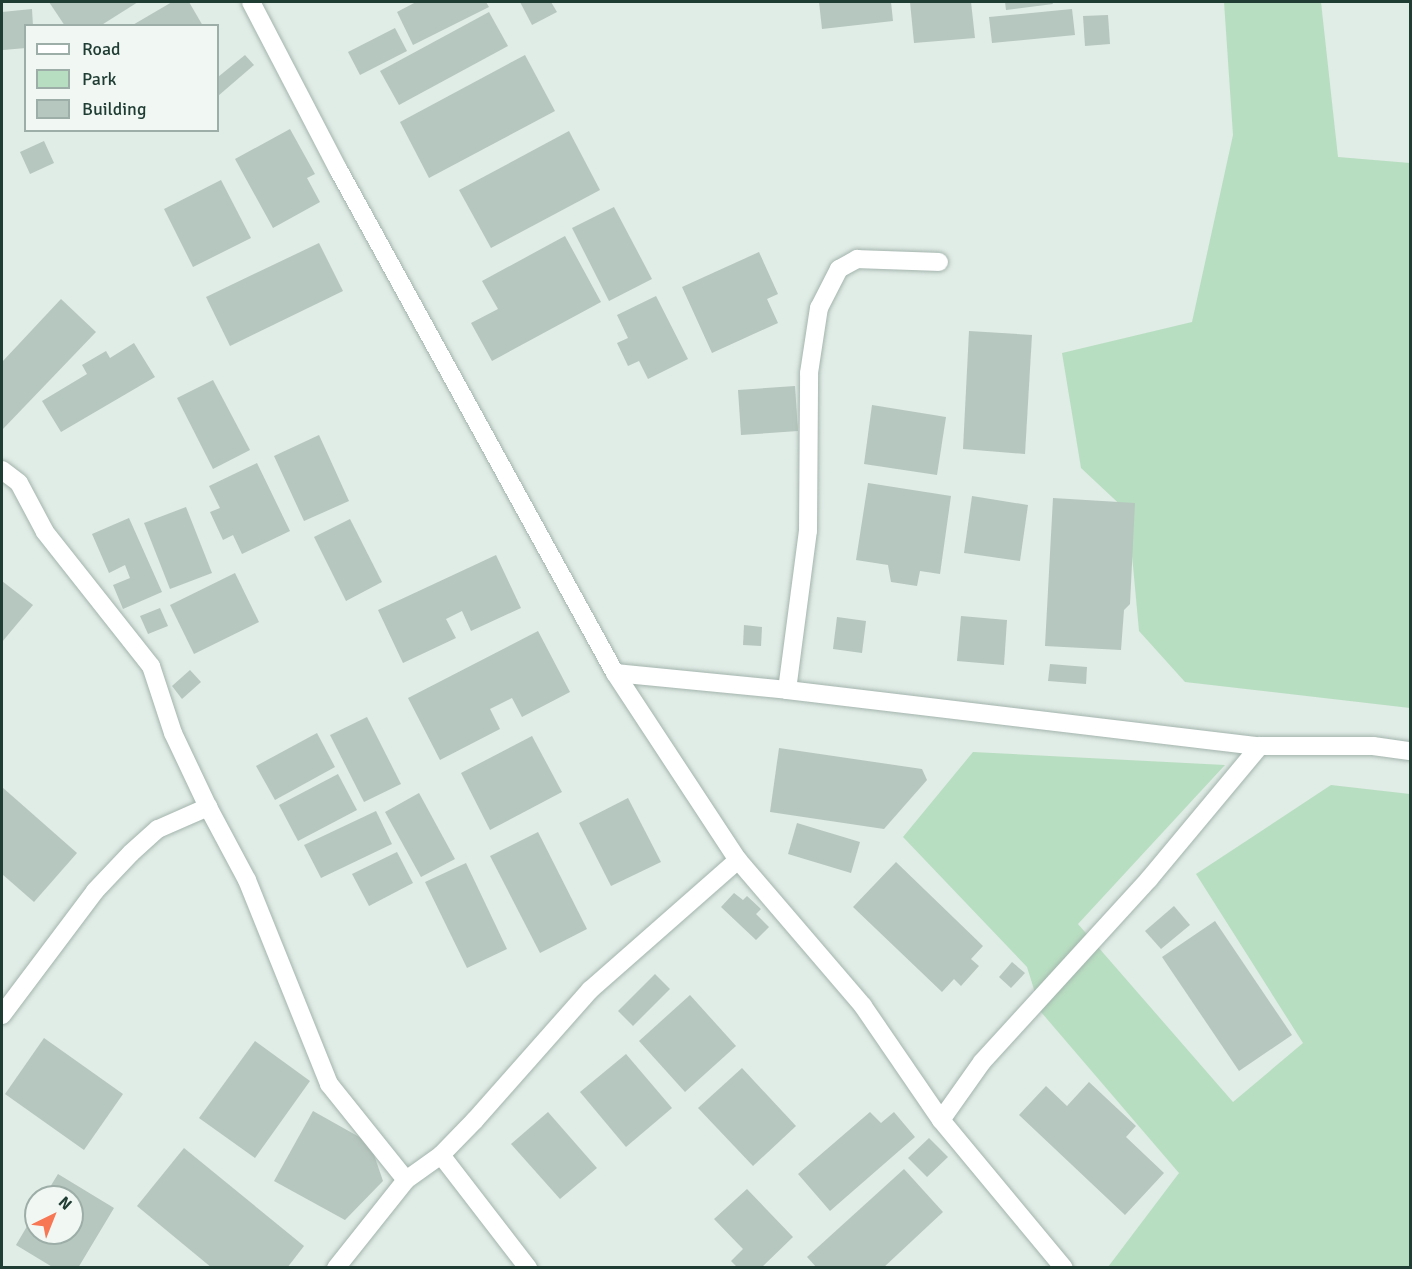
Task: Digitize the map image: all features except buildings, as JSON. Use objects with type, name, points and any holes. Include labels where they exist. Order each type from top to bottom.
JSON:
[{"type":"street","points":[[251,2],[338,170],[615,673],[738,860],[863,1006],[941,1120],[1064,1268]]},
{"type":"street","points":[[787,690],[808,531],[809,373],[819,308],[839,269],[857,259],[939,262]]},
{"type":"street","points":[[2,470],[19,483],[45,532],[151,666],[173,733],[208,807],[247,880],[328,1084],[406,1180]]},
{"type":"street","points":[[615,673],[787,690],[1260,746],[1373,746],[1410,751]]},
{"type":"street","points":[[941,1120],[982,1062],[1149,879],[1260,746]]},
{"type":"street","points":[[2,1015],[94,891],[131,853],[158,829],[208,807]]},
{"type":"street","points":[[336,1268],[406,1180],[441,1155],[590,990],[738,860]]},
{"type":"street","points":[[441,1155],[528,1268]]},
{"type":"green space","points":[[1224,2],[1321,2],[1338,157],[1410,163],[1410,708],[1185,682],[1139,631],[1128,512],[1081,468],[1062,353],[1192,322],[1233,135]]},
{"type":"green space","points":[[973,752],[1225,765],[1078,924],[1233,1102],[1303,1043],[1196,874],[1331,785],[1410,794],[1410,1267],[1108,1267],[1179,1173],[1041,1012],[1027,967],[903,837]]}]
